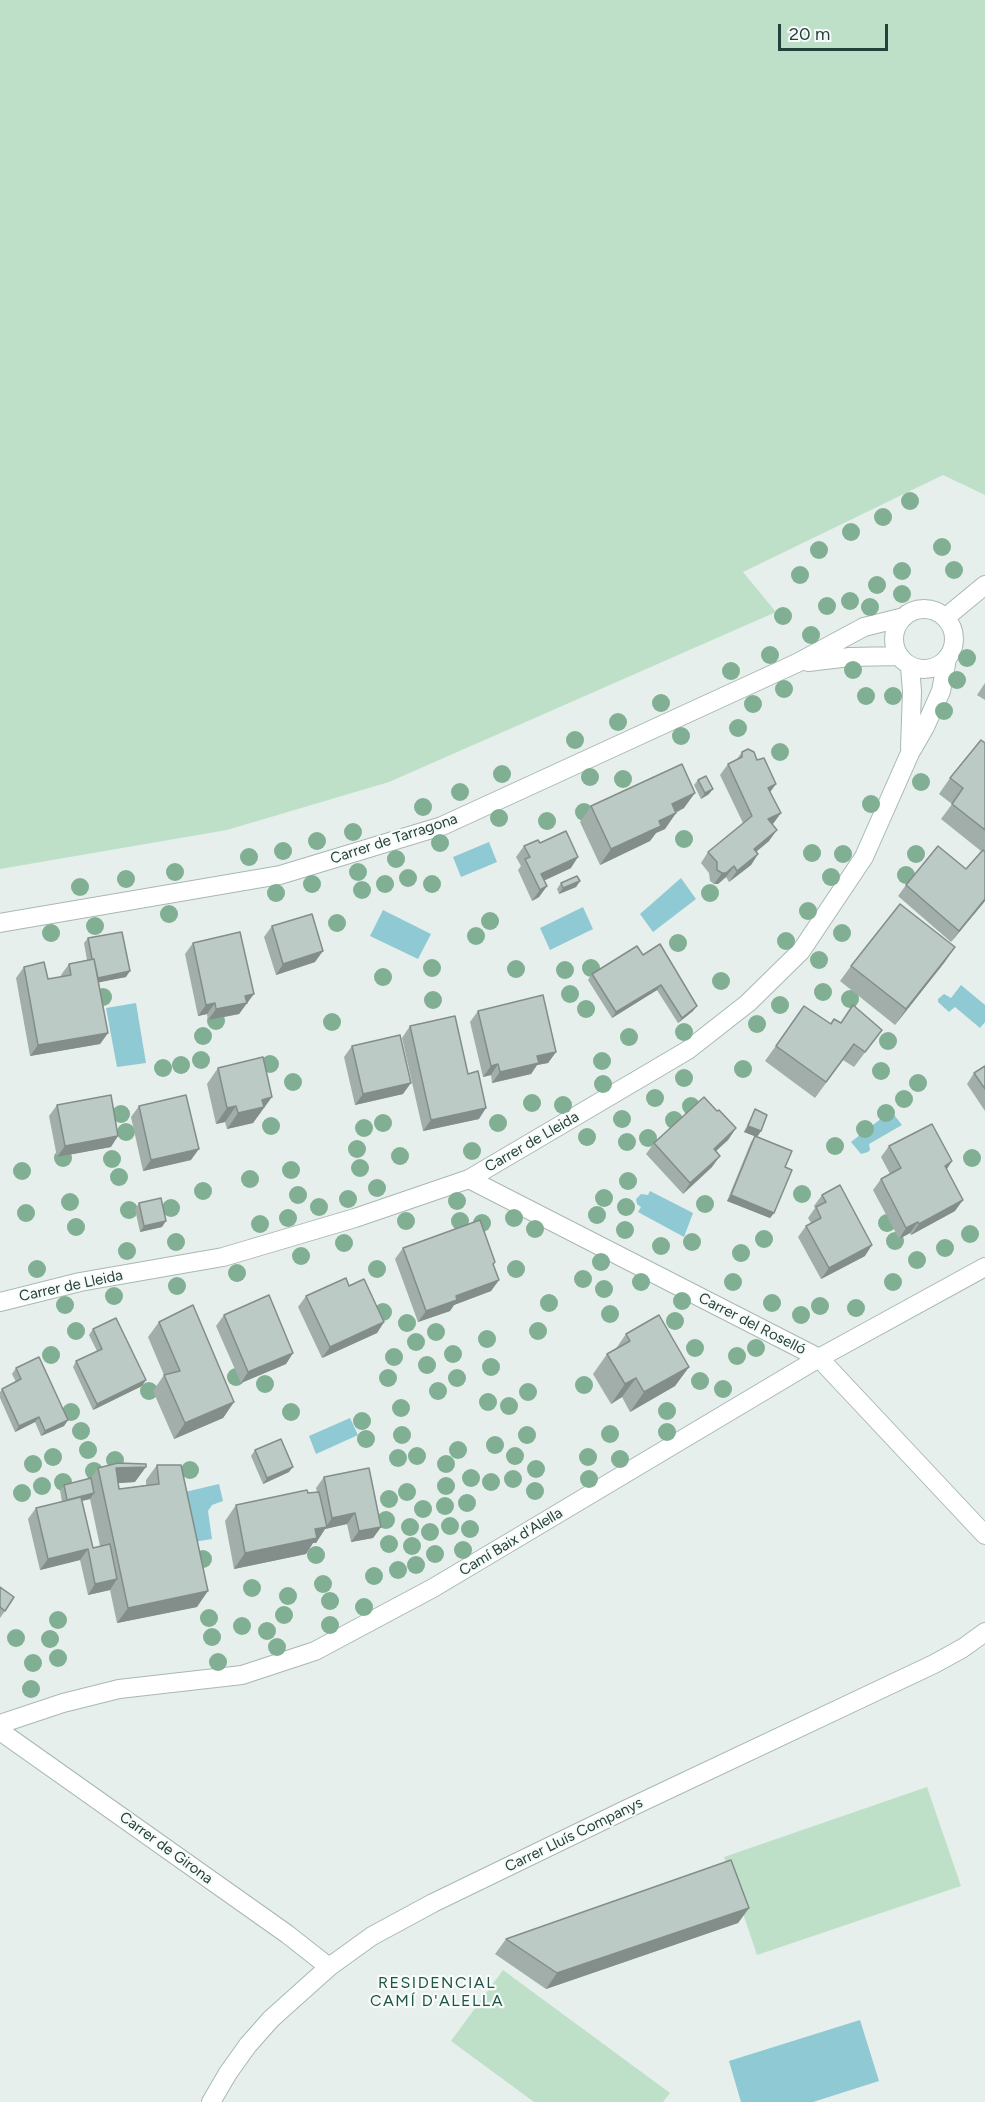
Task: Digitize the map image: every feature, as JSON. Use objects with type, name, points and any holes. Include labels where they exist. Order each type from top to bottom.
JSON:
[{"type":"street","points":[[945,618],[985,585]]},
{"type":"street","points":[[929,609],[945,618],[954,634],[952,652],[947,659],[939,666],[920,670],[904,661],[894,648],[894,631],[898,623],[911,612],[929,609]]},
{"type":"street","name":"Carrer de Tarragona","points":[[0,923],[280,875],[442,826],[797,663],[864,627],[904,617]]},
{"type":"street","name":"Carrer de Tarragona","points":[[797,663],[850,657],[904,661]]},
{"type":"street","name":"Carrer de Lleida","points":[[0,1302],[80,1282],[223,1257],[355,1218],[470,1179],[688,1050],[748,1003],[801,951],[864,857],[910,753],[941,691],[947,659]]},
{"type":"street","name":"Carrer de Lleida","points":[[904,661],[912,691],[910,753]]},
{"type":"street","name":"Carrer del Roselló","points":[[470,1179],[819,1358],[985,1535]]},
{"type":"street","name":"Camí Baix d'Alella","points":[[0,1724],[63,1703],[119,1689],[243,1675],[315,1651],[433,1588],[819,1358],[985,1267]]},
{"type":"street","name":"Carrer Lluís Companys","points":[[211,2102],[248,2045],[271,2019],[329,1967],[372,1935],[433,1903],[934,1664],[963,1648],[985,1632]]},
{"type":"street","name":"Carrer de Girona","points":[[0,1731],[287,1934],[329,1967]]},
{"type":"green space","points":[[0,0],[985,0],[985,495],[943,475],[743,572],[776,612],[389,782],[227,830],[0,869]]},
{"type":"green space","points":[[927,1787],[961,1886],[757,1955],[724,1857]]},
{"type":"green space","points":[[503,1970],[670,2093],[663,2102],[534,2102],[451,2041]]},
{"type":"water","points":[[489,842],[497,862],[461,877],[453,857]]},
{"type":"water","points":[[681,878],[696,899],[653,932],[640,914]]},
{"type":"water","points":[[583,907],[593,929],[550,950],[540,928]]},
{"type":"water","points":[[383,910],[431,934],[418,959],[370,936]]},
{"type":"water","points":[[961,985],[985,1005],[985,1022],[980,1028],[955,1007],[949,1012],[938,1002],[944,994],[951,998]]},
{"type":"water","points":[[136,1003],[146,1063],[117,1067],[106,1008]]},
{"type":"water","points":[[891,1111],[902,1125],[869,1144],[870,1150],[861,1154],[851,1142]]},
{"type":"water","points":[[650,1191],[693,1213],[684,1237],[638,1212],[641,1207],[637,1204],[636,1199],[641,1194],[648,1195]]},
{"type":"water","points":[[350,1418],[358,1435],[316,1454],[309,1436]]},
{"type":"water","points":[[219,1484],[223,1501],[212,1505],[208,1511],[212,1539],[193,1542],[185,1492]]},
{"type":"water","points":[[860,2020],[879,2081],[813,2102],[741,2102],[729,2061]]},
{"type":"building","points":[[981,740],[985,743],[985,830],[952,804],[963,788],[950,778]]},
{"type":"building","points":[[748,749],[754,752],[757,760],[764,758],[776,784],[768,788],[781,813],[768,819],[777,830],[754,849],[758,854],[737,871],[734,866],[726,873],[722,873],[717,870],[717,862],[708,852],[752,816],[728,764],[742,757],[742,752]]},
{"type":"building","points":[[682,764],[695,793],[672,804],[676,813],[659,821],[661,826],[611,849],[591,806]]},
{"type":"building","points":[[706,776],[713,789],[705,793],[698,780]]},
{"type":"building","points":[[566,831],[578,857],[541,874],[547,886],[540,890],[525,859],[530,857],[524,846],[538,840],[540,843]]},
{"type":"building","points":[[938,846],[966,869],[983,850],[985,852],[985,899],[959,931],[906,885]]},
{"type":"building","points":[[577,876],[580,881],[563,888],[561,883]]},
{"type":"building","points":[[900,904],[955,947],[906,1009],[851,966]]},
{"type":"building","points":[[312,914],[323,951],[283,964],[272,926]]},
{"type":"building","points":[[122,932],[130,971],[98,978],[88,938]]},
{"type":"building","points":[[240,932],[254,994],[245,996],[247,1003],[216,1009],[215,1003],[206,1005],[193,943]]},
{"type":"building","points":[[660,944],[697,1006],[682,1018],[661,985],[616,1012],[592,974],[637,946],[643,955]]},
{"type":"building","points":[[94,959],[108,1033],[38,1045],[24,967],[44,962],[48,979],[71,975],[69,964]]},
{"type":"building","points":[[543,995],[556,1052],[537,1056],[539,1063],[500,1072],[498,1064],[491,1066],[478,1011]]},
{"type":"building","points":[[853,1005],[882,1030],[865,1052],[854,1044],[826,1082],[776,1046],[804,1006],[831,1024],[834,1019],[841,1023]]},
{"type":"building","points":[[455,1016],[468,1074],[478,1071],[486,1108],[431,1120],[410,1026]]},
{"type":"building","points":[[400,1035],[411,1083],[363,1094],[352,1046]]},
{"type":"building","points":[[263,1057],[272,1097],[262,1100],[264,1107],[238,1113],[236,1106],[227,1108],[218,1068]]},
{"type":"building","points":[[985,1066],[985,1089],[974,1073]]},
{"type":"building","points":[[111,1095],[118,1136],[65,1146],[57,1105]]},
{"type":"building","points":[[186,1095],[199,1149],[151,1160],[139,1106]]},
{"type":"building","points":[[704,1097],[736,1128],[714,1149],[720,1156],[690,1183],[654,1143]]},
{"type":"building","points":[[755,1109],[767,1115],[761,1131],[748,1126]]},
{"type":"building","points":[[932,1124],[952,1161],[945,1166],[963,1200],[919,1224],[918,1222],[906,1228],[881,1179],[901,1168],[889,1146]]},
{"type":"building","points":[[755,1136],[792,1151],[785,1167],[792,1170],[774,1213],[731,1195]]},
{"type":"building","points":[[840,1185],[872,1245],[829,1268],[806,1226],[821,1218],[816,1207],[826,1202],[822,1195]]},
{"type":"building","points":[[161,1198],[166,1221],[144,1226],[139,1203]]},
{"type":"building","points":[[480,1220],[499,1280],[456,1296],[457,1300],[426,1311],[403,1248]]},
{"type":"building","points":[[346,1278],[349,1286],[364,1279],[384,1322],[330,1347],[306,1296]]},
{"type":"building","points":[[269,1295],[293,1353],[248,1372],[224,1315]]},
{"type":"building","points":[[193,1305],[234,1402],[185,1423],[164,1375],[180,1371],[159,1322]]},
{"type":"building","points":[[659,1315],[689,1367],[644,1392],[636,1378],[625,1384],[607,1354],[630,1341],[626,1334]]},
{"type":"building","points":[[116,1318],[146,1380],[97,1404],[76,1361],[102,1349],[93,1329]]},
{"type":"building","points":[[39,1357],[68,1420],[45,1431],[39,1417],[19,1426],[2,1389],[21,1379],[16,1368]]},
{"type":"building","points":[[281,1439],[293,1467],[267,1478],[255,1450]]},
{"type":"building","points":[[118,1463],[146,1464],[146,1467],[116,1468],[119,1489],[159,1484],[157,1465],[181,1465],[208,1591],[128,1608],[98,1468]]},
{"type":"building","points":[[369,1468],[381,1527],[359,1531],[355,1513],[332,1518],[324,1477]]},
{"type":"building","points":[[91,1478],[94,1493],[67,1500],[64,1485]]},
{"type":"building","points":[[307,1490],[308,1493],[319,1492],[327,1527],[315,1529],[317,1538],[245,1553],[236,1505]]},
{"type":"building","points":[[81,1497],[93,1548],[110,1544],[117,1579],[95,1584],[88,1549],[48,1559],[36,1508]]},
{"type":"building","points":[[0,1587],[14,1597],[5,1611],[0,1607]]},
{"type":"building","points":[[731,1860],[749,1908],[557,1973],[506,1939]]},
{"type":"district","name":"RESIDENCIAL CAMÍ D'ALELLA","points":[[437,1992]]}]
